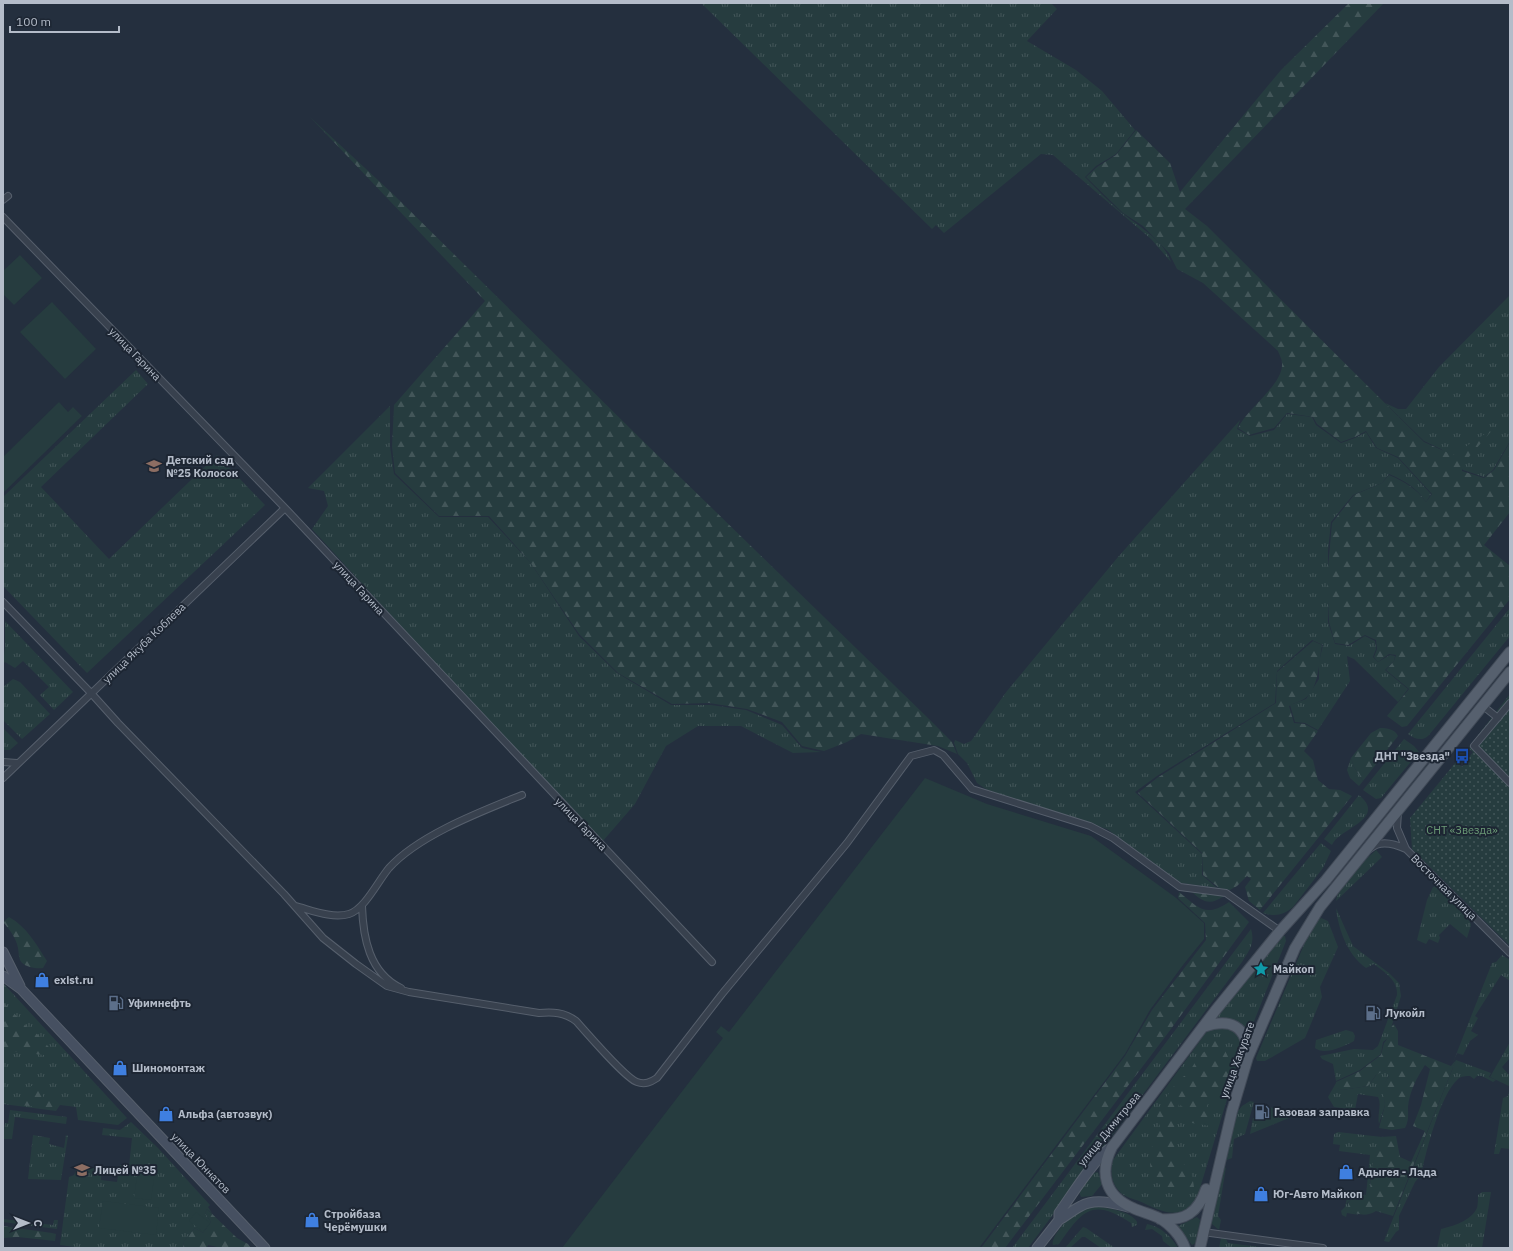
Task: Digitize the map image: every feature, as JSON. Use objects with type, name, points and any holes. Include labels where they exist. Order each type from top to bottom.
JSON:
[{"type":"main road","name":"улица Димитрова","points":[[1037,1248],[1059,1220],[1059,1213],[1084,1178],[1106,1150],[1112,1147],[1203,1027],[1280,931],[1326,880],[1510,652]]},
{"type":"main road","name":"улица Хакурате","points":[[1200,1248],[1202,1232],[1217,1170],[1248,1057],[1295,948],[1307,926],[1510,672]]},
{"type":"main road","points":[[3,952],[3,958]]},
{"type":"main road","name":"улица Юннатов","points":[[3,952],[21,989]]},
{"type":"main road","name":"улица Юннатов","points":[[3,976],[21,989],[265,1248]]},
{"type":"main road","points":[[1203,1027],[1222,1022],[1235,1026],[1241,1031],[1245,1038],[1248,1057]]},
{"type":"main road","points":[[1112,1147],[1106,1162],[1105,1180],[1114,1194],[1131,1208]]},
{"type":"main road","points":[[1059,1220],[1082,1205],[1090,1202],[1104,1202],[1131,1208],[1159,1218],[1180,1218],[1196,1209],[1202,1200],[1208,1184],[1217,1170]]},
{"type":"main road","points":[[1159,1218],[1179,1236],[1185,1248]]},
{"type":"street","points":[[3,200],[8,196]]},
{"type":"street","name":"улица Гарина","points":[[3,217],[285,508],[712,962]]},
{"type":"street","name":"улица Якуба Коблева","points":[[3,778],[285,508]]},
{"type":"street","points":[[3,602],[295,906],[323,938],[356,964],[387,986],[410,992],[539,1012],[557,1012],[567,1015],[635,1082],[641,1084],[652,1082],[658,1078],[722,994],[847,844],[911,756],[934,750],[943,755],[972,789],[1090,826],[1113,838],[1180,887],[1226,893],[1280,931]]},
{"type":"street","points":[[1483,706],[1498,718]]},
{"type":"street","points":[[1509,708],[1498,718],[1474,746],[1510,783]]},
{"type":"street","points":[[3,762],[17,763]]},
{"type":"street","points":[[295,906],[339,915],[350,914],[362,906],[389,868],[416,844],[522,795]]},
{"type":"street","name":"Восточная улица","points":[[1398,811],[1397,828],[1406,849],[1510,953]]},
{"type":"street","points":[[1354,866],[1359,863],[1372,847],[1376,845],[1394,844],[1406,849]]},
{"type":"street","points":[[362,906],[362,925],[367,946],[375,965],[386,978],[410,992]]},
{"type":"street","points":[[1202,1232],[1323,1248]]},
{"type":"green space","points":[[701,3],[1051,3],[1057,9],[1027,41],[1076,70],[1102,91],[1135,130],[1116,154],[1096,166],[1085,177],[1116,208],[1157,240],[1168,254],[1171,262],[1151,239],[1053,155],[1041,154],[944,233],[936,225],[932,229]]},
{"type":"green space","points":[[1349,3],[1384,3],[1185,209],[1207,226],[1424,442],[1453,455],[1494,428],[1462,465],[1462,471],[1484,478],[1494,470],[1510,442],[1510,512],[1484,545],[1510,566],[1510,599],[1407,726],[1402,727],[1387,716],[1409,689],[1386,670],[1394,661],[1396,655],[1389,654],[1378,662],[1374,657],[1377,649],[1376,640],[1365,635],[1348,645],[1335,643],[1329,622],[1327,579],[1332,523],[1354,495],[1382,483],[1389,475],[1410,486],[1426,502],[1432,494],[1398,457],[1377,448],[1366,431],[1341,442],[1317,424],[1313,417],[1287,413],[1274,428],[1249,435],[1238,428],[1249,412],[1271,388],[1277,379],[1281,371],[1282,363],[1278,351],[1203,283],[1177,269],[1169,253],[1143,226],[1123,213],[1086,177],[1097,167],[1116,155],[1136,130],[1170,163],[1180,192],[1281,70]]},
{"type":"green space","points":[[310,117],[393,194],[645,443],[929,719],[952,742],[957,754],[938,746],[861,734],[847,742],[824,751],[802,746],[782,722],[747,709],[709,703],[672,704],[618,673],[579,634],[530,562],[489,516],[439,516],[395,473],[392,447],[394,405],[485,301]]},
{"type":"green space","points":[[20,255],[42,278],[14,305],[3,294],[3,271]]},
{"type":"green space","points":[[1510,295],[1510,441],[1493,470],[1484,477],[1463,470],[1441,449],[1424,441],[1385,403],[1398,409],[1406,409],[1439,367]]},
{"type":"green space","points":[[52,302],[96,349],[65,379],[20,332]]},
{"type":"green space","points":[[136,370],[148,384],[41,487],[109,559],[217,455],[265,505],[87,673],[3,586],[3,497]]},
{"type":"green space","points":[[59,402],[68,412],[73,407],[82,416],[3,493],[3,457]]},
{"type":"green space","points":[[390,406],[390,446],[394,474],[439,517],[488,517],[530,562],[579,636],[617,673],[671,705],[711,705],[746,710],[782,725],[802,748],[821,752],[793,753],[741,726],[698,726],[666,746],[635,804],[602,842],[477,709],[312,529],[328,506],[324,491],[308,488]]},
{"type":"green space","points":[[1287,414],[1312,417],[1316,425],[1341,443],[1366,432],[1376,448],[1398,458],[1431,494],[1426,502],[1410,485],[1389,474],[1382,483],[1353,495],[1331,522],[1328,551],[1328,622],[1335,644],[1349,646],[1365,636],[1375,641],[1376,649],[1373,657],[1378,662],[1390,655],[1395,656],[1394,661],[1385,670],[1408,689],[1398,702],[1354,659],[1347,656],[1350,681],[1318,730],[1305,723],[1295,722],[1290,705],[1306,699],[1319,679],[1319,662],[1323,645],[1312,640],[1277,671],[1275,703],[1157,776],[1135,792],[1202,854],[1202,875],[1217,888],[1181,883],[1107,829],[990,792],[977,783],[967,763],[958,754],[954,743],[955,740],[964,744],[971,741],[1007,691],[1118,557],[1240,420],[1237,429],[1250,436],[1274,430]]},
{"type":"green space","points":[[1510,608],[1510,636],[1429,735],[1418,739],[1408,734]]},
{"type":"green space","points":[[5,621],[73,692],[54,710],[40,695],[49,687],[23,661],[15,668],[5,662],[3,664],[5,647]]},
{"type":"green space","points":[[1313,641],[1322,645],[1318,675],[1313,689],[1304,699],[1289,706],[1294,723],[1305,724],[1318,731],[1304,751],[1313,760],[1318,780],[1329,789],[1340,790],[1352,796],[1260,910],[1249,901],[1245,887],[1251,879],[1247,876],[1237,886],[1230,890],[1219,888],[1203,875],[1202,853],[1138,793],[1157,778],[1276,703],[1277,672]]},
{"type":"green space","points":[[13,679],[20,682],[50,714],[22,739],[3,720],[3,687]]},
{"type":"green space","name":"СНТ «Звезда»","points":[[1510,694],[1510,946],[1412,849],[1410,818],[1456,762],[1462,767],[1473,752],[1468,748]]},
{"type":"green space","points":[[3,728],[18,743],[10,750],[3,750]]},
{"type":"green space","points":[[1380,728],[1393,730],[1398,736],[1363,781],[1354,767],[1351,758],[1371,733]]},
{"type":"green space","points":[[1404,739],[1414,746],[1419,752],[1381,798],[1376,799],[1363,790]]},
{"type":"green space","points":[[1351,758],[1354,767],[1363,781],[1359,786],[1350,778],[1347,770]]},
{"type":"green space","points":[[925,778],[987,804],[1091,836],[1175,897],[1204,923],[1204,939],[1150,1010],[1125,1054],[979,1248],[562,1248],[723,1038],[716,1032],[721,1026],[729,1032]]},
{"type":"green space","points":[[1359,795],[1366,803],[1368,811],[1365,817],[1359,823],[1343,833],[1332,845],[1324,839]]},
{"type":"green space","points":[[1321,843],[1331,851],[1323,868],[1293,907],[1286,912],[1279,914],[1271,915],[1263,913]]},
{"type":"green space","points":[[1376,850],[1382,857],[1336,901],[1338,893],[1347,879]]},
{"type":"green space","points":[[1436,886],[1468,917],[1471,925],[1467,938],[1450,924],[1439,935],[1440,938],[1438,943],[1429,939],[1426,944],[1417,940],[1427,900],[1433,887]]},
{"type":"green space","points":[[1191,891],[1224,896],[1210,902],[1199,898]]},
{"type":"green space","points":[[1179,892],[1202,909],[1214,909],[1229,902],[1249,922],[1168,1033],[1005,1248],[981,1248],[1125,1056],[1152,1010],[1206,940],[1205,923],[1178,898]]},
{"type":"green space","points":[[1336,908],[1353,946],[1389,973],[1399,983],[1401,996],[1388,1038],[1383,1042],[1381,1054],[1360,1070],[1336,1081],[1333,1064],[1322,1059],[1320,1056],[1354,1049],[1373,1050],[1378,1046],[1397,995],[1397,990],[1390,977],[1374,964],[1366,968],[1354,957],[1345,941],[1339,925]]},
{"type":"green space","points":[[9,917],[21,926],[35,942],[47,961],[43,968],[30,967],[20,960],[16,941],[3,922]]},
{"type":"green space","points":[[1321,918],[1328,921],[1338,947],[1320,987],[1322,997],[1305,1038],[1265,1061],[1257,1061],[1256,1058],[1312,926],[1317,919]]},
{"type":"green space","points":[[1251,929],[1251,946],[1242,962],[1028,1248],[1012,1248]]},
{"type":"green space","points":[[1283,936],[1285,936],[1286,941],[1249,1034],[1236,1020],[1215,1017]]},
{"type":"green space","points":[[1502,955],[1510,960],[1510,981],[1501,975],[1475,1016],[1478,1018],[1471,1031],[1478,1035],[1470,1041],[1463,1055],[1457,1053],[1452,1065],[1492,963],[1496,962]]},
{"type":"green space","points":[[3,983],[127,1118],[118,1125],[78,1120],[76,1107],[60,1105],[56,1111],[3,1104]]},
{"type":"green space","points":[[3,1002],[32,1032],[37,1034],[56,1055],[3,1050]]},
{"type":"green space","points":[[1394,1024],[1398,1031],[1398,1045],[1451,1066],[1456,1060],[1393,1216],[1376,1211],[1366,1215],[1359,1214],[1348,1210],[1348,1203],[1354,1196],[1366,1196],[1371,1188],[1370,1173],[1381,1137],[1396,1136],[1400,1157],[1411,1162],[1425,1131],[1413,1126],[1421,1105],[1430,1069],[1425,1065],[1416,1080],[1410,1096],[1408,1120],[1405,1128],[1392,1130],[1379,1128],[1385,1105],[1382,1087],[1389,1076],[1385,1070],[1376,1075],[1368,1086],[1342,1090],[1336,1088],[1336,1082],[1360,1071],[1381,1055],[1384,1043]]},
{"type":"green space","points":[[1223,1026],[1235,1031],[1242,1043],[1242,1050],[1197,1198],[1191,1206],[1184,1210],[1177,1213],[1170,1213],[1122,1194],[1113,1181],[1113,1160],[1208,1030]]},
{"type":"green space","points":[[1346,1030],[1353,1032],[1355,1036],[1354,1041],[1340,1048],[1329,1051],[1315,1048],[1316,1040]]},
{"type":"green space","points":[[1214,1037],[1221,1044],[1228,1056],[1232,1069],[1231,1080],[1221,1099],[1210,1098],[1206,1109],[1212,1121],[1210,1126],[1192,1123],[1186,1109],[1179,1104],[1177,1118],[1176,1159],[1191,1169],[1194,1187],[1180,1191],[1171,1190],[1163,1187],[1151,1179],[1151,1149],[1160,1127],[1156,1112],[1179,1079],[1188,1074],[1199,1056],[1209,1048]]},
{"type":"green space","points":[[1510,1042],[1510,1058],[1502,1067],[1510,1076],[1509,1086],[1490,1077]]},
{"type":"green space","points":[[1456,1060],[1491,1073],[1489,1077],[1496,1080],[1493,1082],[1482,1076],[1477,1076],[1474,1079],[1470,1076],[1464,1076],[1458,1079],[1451,1087],[1435,1124],[1421,1175],[1415,1182],[1399,1216],[1399,1230],[1389,1242],[1384,1241]]},
{"type":"green space","points":[[1385,1070],[1389,1075],[1383,1087],[1385,1105],[1379,1124],[1380,1103],[1378,1097],[1358,1094],[1355,1110],[1334,1107],[1328,1097],[1336,1083],[1337,1088],[1342,1090],[1368,1086],[1377,1074]]},
{"type":"green space","points":[[36,1085],[43,1090],[43,1100],[57,1098],[59,1105],[54,1108],[17,1105],[14,1101],[27,1093],[31,1086]]},
{"type":"green space","points":[[1510,1087],[1510,1149],[1501,1148],[1499,1154],[1494,1154],[1503,1098],[1508,1096]]},
{"type":"green space","points":[[1250,1101],[1254,1102],[1245,1134],[1234,1139],[1232,1158],[1224,1161],[1238,1111],[1242,1106]]},
{"type":"green space","points":[[1270,1107],[1290,1113],[1289,1118],[1250,1134],[1253,1118],[1265,1121],[1268,1108]]},
{"type":"green space","points":[[10,1110],[67,1117],[66,1124],[15,1117],[12,1139],[3,1139],[5,1123],[8,1123]]},
{"type":"green space","points":[[131,1122],[158,1148],[210,1205],[208,1207],[212,1213],[207,1209],[205,1213],[211,1222],[203,1233],[195,1228],[184,1241],[183,1248],[82,1248],[60,1245],[69,1177],[74,1175],[78,1166],[102,1169],[101,1180],[117,1182],[120,1165],[129,1166],[132,1138],[102,1135],[103,1128],[120,1130]]},
{"type":"green space","points":[[1338,1132],[1382,1137],[1370,1173],[1371,1189],[1366,1196],[1355,1196],[1347,1203],[1349,1210],[1359,1215],[1347,1213],[1346,1217],[1342,1215],[1341,1211],[1345,1207],[1348,1193],[1366,1195],[1370,1155],[1339,1151],[1340,1145],[1333,1144],[1334,1134]]},
{"type":"green space","points":[[33,1135],[50,1138],[49,1144],[64,1148],[66,1135],[68,1136],[61,1180],[28,1179]]},
{"type":"green space","points":[[1226,1167],[1218,1216],[1221,1220],[1219,1230],[1210,1220],[1221,1172]]},
{"type":"green space","points":[[138,1169],[155,1171],[151,1200],[134,1198]]},
{"type":"green space","points":[[1098,1172],[1102,1184],[1092,1196],[1081,1197],[1079,1192],[1094,1173]]},
{"type":"green space","points":[[1482,1192],[1491,1192],[1482,1248],[1437,1248],[1441,1229],[1466,1220],[1471,1216],[1477,1208],[1478,1195]]},
{"type":"green space","points":[[103,1201],[159,1208],[156,1235],[99,1228]]},
{"type":"green space","points":[[1091,1206],[1123,1212],[1134,1218],[1137,1225],[1132,1227],[1131,1223],[1118,1215],[1107,1211],[1089,1211],[1074,1223],[1059,1244],[1053,1245],[1054,1237],[1069,1218],[1076,1212]]},
{"type":"green space","points":[[207,1209],[237,1238],[248,1244],[251,1248],[222,1248],[208,1245],[207,1248],[183,1248],[184,1241],[195,1228],[203,1233],[211,1222],[205,1213]]},
{"type":"green space","points":[[196,1212],[210,1223],[203,1232],[189,1221]]},
{"type":"green space","points":[[1197,1217],[1200,1220],[1196,1243],[1192,1245],[1178,1226]]},
{"type":"green space","points":[[3,1219],[53,1225],[54,1220],[58,1220],[57,1229],[3,1222]]},
{"type":"green space","points":[[1147,1224],[1156,1227],[1165,1233],[1178,1248],[1172,1248],[1163,1241],[1162,1236],[1152,1229],[1145,1230]]},
{"type":"green space","points":[[3,1226],[56,1234],[55,1241],[18,1237],[3,1238]]},
{"type":"green space","points":[[1083,1227],[1115,1248],[1101,1248],[1085,1237],[1082,1237],[1070,1248],[1065,1248]]},
{"type":"green space","points":[[1221,1238],[1226,1239],[1228,1243],[1268,1248],[1219,1248]]},
{"type":"place","name":"Детский сад №25 Колосок","points":[[154,466]]},
{"type":"place","name":"ДНТ \"Звезда\"","points":[[1462,756]]},
{"type":"place","name":"Майкоп","points":[[1261,969]]},
{"type":"place","name":"exist.ru","points":[[42,980]]},
{"type":"place","name":"Уфимнефть","points":[[116,1003]]},
{"type":"place","name":"Лукойл","points":[[1373,1013]]},
{"type":"place","name":"Шиномонтаж","points":[[120,1068]]},
{"type":"place","name":"Газовая заправка","points":[[1262,1112]]},
{"type":"place","name":"Альфа (автозвук)","points":[[166,1114]]},
{"type":"place","name":"Лицей №35","points":[[82,1170]]},
{"type":"place","name":"Адыгея - Лада","points":[[1346,1172]]},
{"type":"place","name":"Юг-Авто Майкоп","points":[[1261,1194]]},
{"type":"place","name":"Стройбаза Черёмушки","points":[[312,1220]]}]
